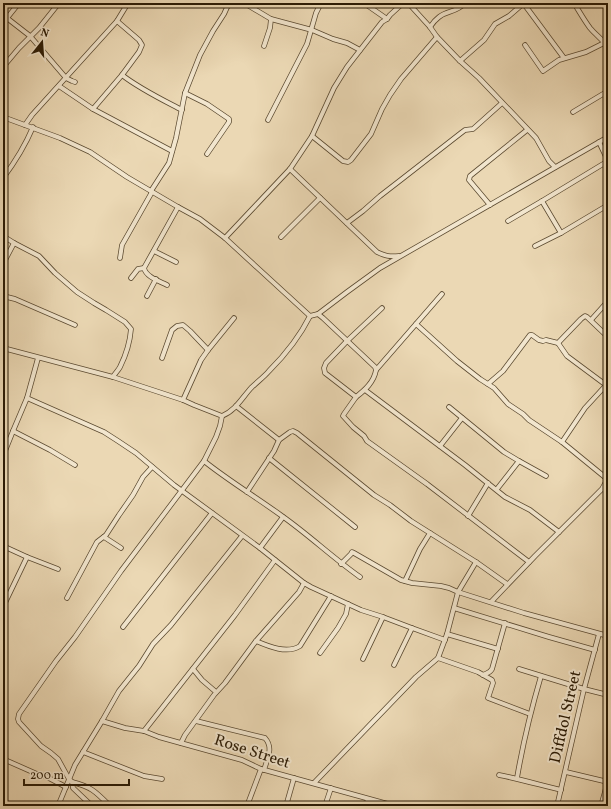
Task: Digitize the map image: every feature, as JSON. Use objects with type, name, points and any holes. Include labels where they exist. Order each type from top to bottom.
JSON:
[{"type":"street","points":[[7,18],[19,3]]},
{"type":"street","points":[[3,67],[59,3]]},
{"type":"street","points":[[120,258],[122,245],[151,191],[169,163],[182,110],[184,93],[200,55],[229,3]]},
{"type":"street","points":[[244,3],[271,19],[312,30],[332,39],[347,43],[360,50]]},
{"type":"street","points":[[268,120],[307,44],[316,13],[321,3]]},
{"type":"street","points":[[364,3],[387,19]]},
{"type":"street","points":[[224,238],[290,169],[312,136],[334,88],[347,67],[382,22],[403,3],[410,4],[437,37],[479,78],[536,138],[549,161],[555,167]]},
{"type":"street","points":[[430,27],[439,17],[461,8],[464,3]]},
{"type":"street","points":[[460,61],[484,40],[494,24],[509,16],[524,3],[564,58]]},
{"type":"street","points":[[574,3],[598,37],[607,42]]},
{"type":"street","points":[[25,125],[32,115],[117,21],[126,4]]},
{"type":"street","points":[[3,15],[30,36],[66,78],[75,82]]},
{"type":"street","points":[[264,46],[270,28],[271,19]]},
{"type":"street","points":[[93,109],[122,75],[139,52],[142,45],[139,40],[117,21]]},
{"type":"street","points":[[312,136],[343,161],[348,162],[371,134],[382,109],[398,84],[437,37]]},
{"type":"street","points":[[607,42],[608,48]]},
{"type":"street","points":[[525,45],[543,71],[564,58],[586,52],[607,42]]},
{"type":"street","points":[[122,75],[149,94],[182,110]]},
{"type":"street","points":[[59,86],[93,109],[172,151]]},
{"type":"street","points":[[573,112],[608,91]]},
{"type":"street","points":[[184,93],[207,104],[230,119],[208,154]]},
{"type":"street","points":[[347,223],[465,130],[473,129],[502,103]]},
{"type":"street","points":[[3,117],[60,138],[90,152],[127,177],[200,219],[224,238],[310,316]]},
{"type":"street","points":[[3,178],[24,147],[33,128]]},
{"type":"street","points":[[490,205],[469,180],[469,178],[527,130]]},
{"type":"street","points":[[3,348],[113,377],[183,400],[222,416],[236,406],[270,371],[292,345],[310,316],[318,314],[380,268],[608,137]]},
{"type":"street","points":[[508,221],[608,161],[599,142]]},
{"type":"street","points":[[290,169],[377,252],[385,256],[401,256]]},
{"type":"street","points":[[281,237],[320,198]]},
{"type":"street","points":[[542,201],[561,233]]},
{"type":"street","points":[[535,246],[561,233],[608,205]]},
{"type":"street","points":[[144,268],[178,207]]},
{"type":"street","points":[[3,236],[39,256],[55,273],[77,292],[125,322],[131,329],[130,340],[124,358],[120,368],[113,377]]},
{"type":"street","points":[[3,264],[14,243]]},
{"type":"street","points":[[154,251],[176,262]]},
{"type":"street","points":[[131,278],[138,269],[144,268]]},
{"type":"street","points":[[144,268],[147,274],[167,285]]},
{"type":"street","points":[[147,296],[156,279]]},
{"type":"street","points":[[442,294],[376,370],[373,379],[365,390],[356,397],[343,416],[364,436],[367,442],[428,484],[529,562]]},
{"type":"street","points":[[3,296],[15,299],[75,325]]},
{"type":"street","points":[[591,320],[608,301]]},
{"type":"street","points":[[356,397],[325,373],[324,368],[326,363],[347,341],[382,308]]},
{"type":"street","points":[[318,314],[375,367],[376,370]]},
{"type":"street","points":[[558,343],[585,316],[591,320],[608,338]]},
{"type":"street","points":[[183,400],[198,366],[208,350],[234,318]]},
{"type":"street","points":[[416,324],[457,361],[497,391],[508,404],[562,442],[608,480],[602,489],[491,602]]},
{"type":"street","points":[[162,358],[172,330],[177,326],[183,325],[190,330],[208,350]]},
{"type":"street","points":[[488,384],[503,371],[530,336],[532,335],[539,340],[558,343],[567,356],[607,384],[585,408],[562,442]]},
{"type":"street","points":[[3,456],[27,398],[38,358]]},
{"type":"street","points":[[365,390],[505,497],[530,510],[559,532]]},
{"type":"street","points":[[27,398],[104,432],[136,453],[152,467],[304,583],[348,604],[445,640]]},
{"type":"street","points":[[236,406],[279,440]]},
{"type":"street","points":[[449,407],[504,452],[546,476]]},
{"type":"street","points":[[92,806],[73,788],[58,760],[41,746],[19,722],[19,714],[121,571],[204,461],[216,437],[222,416]]},
{"type":"street","points":[[440,446],[462,418]]},
{"type":"street","points":[[13,431],[75,465]]},
{"type":"street","points":[[247,492],[279,440],[293,431],[374,495],[507,584]]},
{"type":"street","points":[[269,458],[355,527]]},
{"type":"street","points":[[204,461],[283,517],[341,564],[360,577]]},
{"type":"street","points":[[497,490],[518,461]]},
{"type":"street","points":[[67,598],[98,542],[106,535],[133,495],[143,477],[152,467]]},
{"type":"street","points":[[468,516],[488,483]]},
{"type":"street","points":[[123,626],[212,513]]},
{"type":"street","points":[[260,548],[283,517]]},
{"type":"street","points":[[405,581],[430,533]]},
{"type":"street","points":[[58,806],[75,765],[119,691],[139,666],[153,644],[171,625],[242,536]]},
{"type":"street","points":[[104,537],[121,548]]},
{"type":"street","points":[[3,546],[27,558],[58,569]]},
{"type":"street","points":[[341,564],[352,552],[405,581],[441,586],[524,613],[608,636]]},
{"type":"street","points":[[3,607],[27,558]]},
{"type":"street","points":[[144,731],[235,615],[275,560]]},
{"type":"street","points":[[314,783],[416,677],[438,658],[447,634],[458,592],[476,562]]},
{"type":"street","points":[[181,743],[185,735],[216,692],[225,683],[256,641],[299,592],[304,583]]},
{"type":"street","points":[[256,641],[278,649],[296,648],[300,646],[331,596]]},
{"type":"street","points":[[320,653],[346,614],[348,604]]},
{"type":"street","points":[[454,608],[595,650]]},
{"type":"street","points":[[363,659],[383,617]]},
{"type":"street","points":[[482,675],[490,672],[505,623]]},
{"type":"street","points":[[394,665],[412,628]]},
{"type":"street","points":[[447,634],[498,649]]},
{"type":"street","name":"Diffdol Street","points":[[557,806],[584,689],[599,634]]},
{"type":"street","points":[[438,658],[492,680],[493,684],[488,698],[530,714]]},
{"type":"street","points":[[193,669],[202,680],[216,692]]},
{"type":"street","points":[[519,669],[608,695]]},
{"type":"street","points":[[517,778],[530,714],[541,676]]},
{"type":"street","name":"Rose Street","points":[[102,721],[125,728],[144,731],[242,760],[263,769],[395,806]]},
{"type":"street","points":[[196,721],[265,738],[268,742],[270,748],[263,769],[246,806]]},
{"type":"street","points":[[83,752],[144,776],[162,779]]},
{"type":"street","points":[[3,759],[45,776],[66,787]]},
{"type":"street","points":[[566,772],[608,782],[601,806]]},
{"type":"street","points":[[499,775],[517,778],[527,782],[561,790]]},
{"type":"street","points":[[286,806],[294,778]]},
{"type":"street","points":[[70,780],[92,789],[110,806]]},
{"type":"street","points":[[325,806],[330,788]]},
{"type":"street","points":[[366,806],[368,799]]},
{"type":"street","points":[[3,802],[14,806]]},
{"type":"street","points":[[473,804],[480,806]]}]
